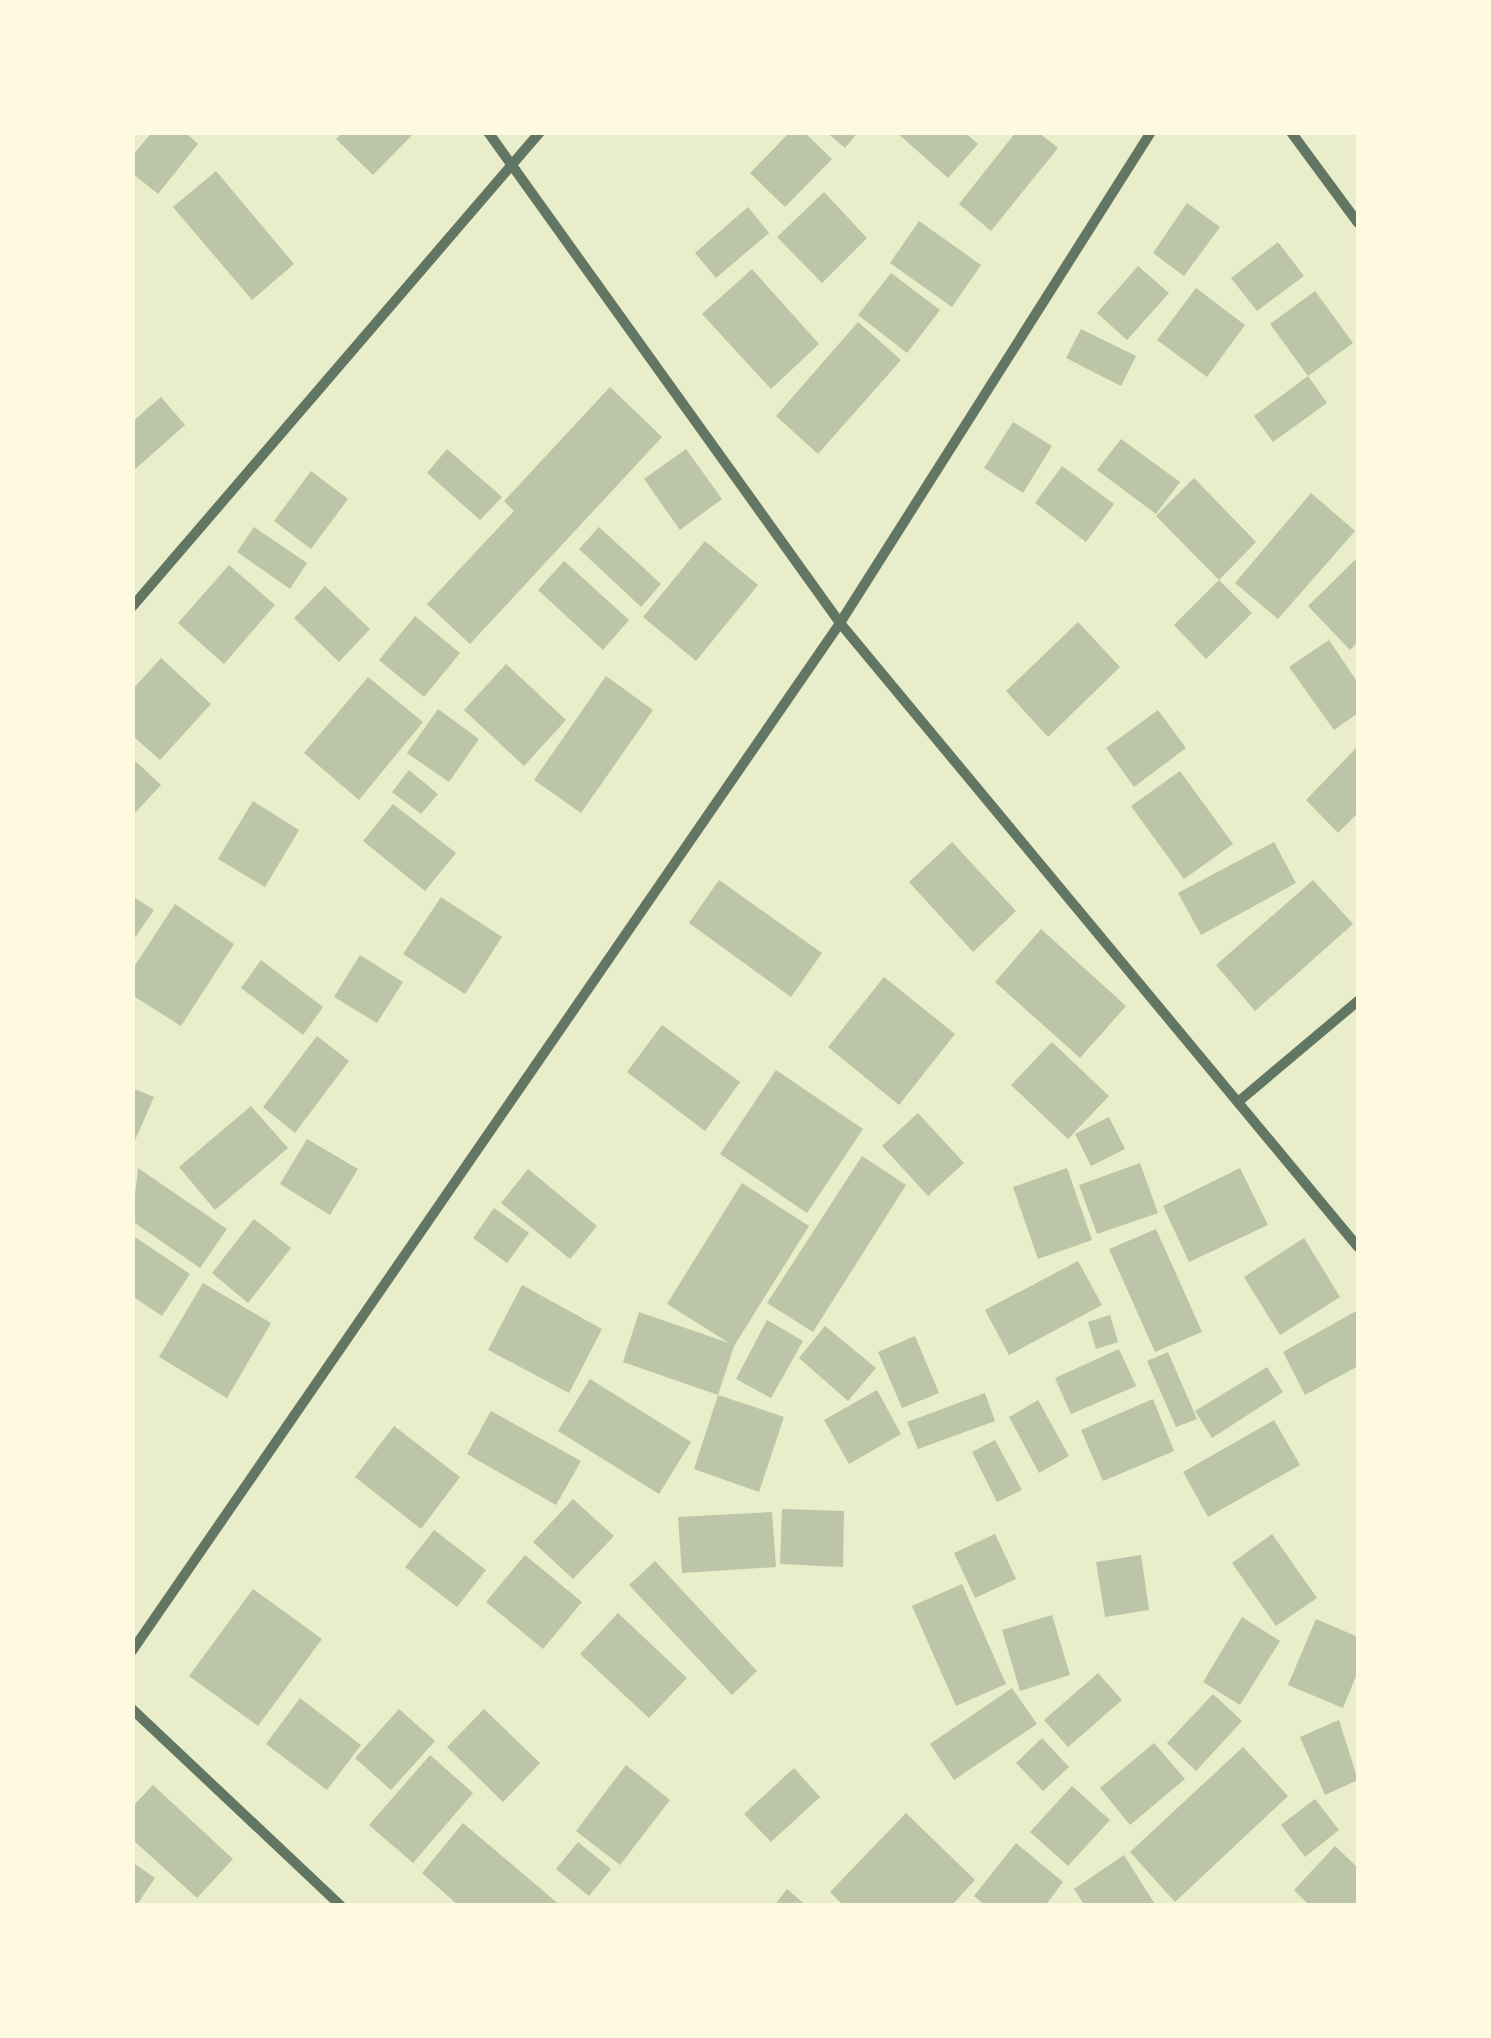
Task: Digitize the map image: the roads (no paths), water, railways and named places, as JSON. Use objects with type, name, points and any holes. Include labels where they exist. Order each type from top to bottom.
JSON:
[{"type":"street","points":[[488,132],[840,623],[1358,1246]]},
{"type":"street","points":[[132,607],[540,132]]},
{"type":"street","points":[[132,1651],[840,623],[1151,132]]},
{"type":"street","points":[[1292,132],[1358,223]]},
{"type":"street","points":[[1238,1102],[1358,1002]]},
{"type":"street","points":[[132,1709],[340,1906]]}]
